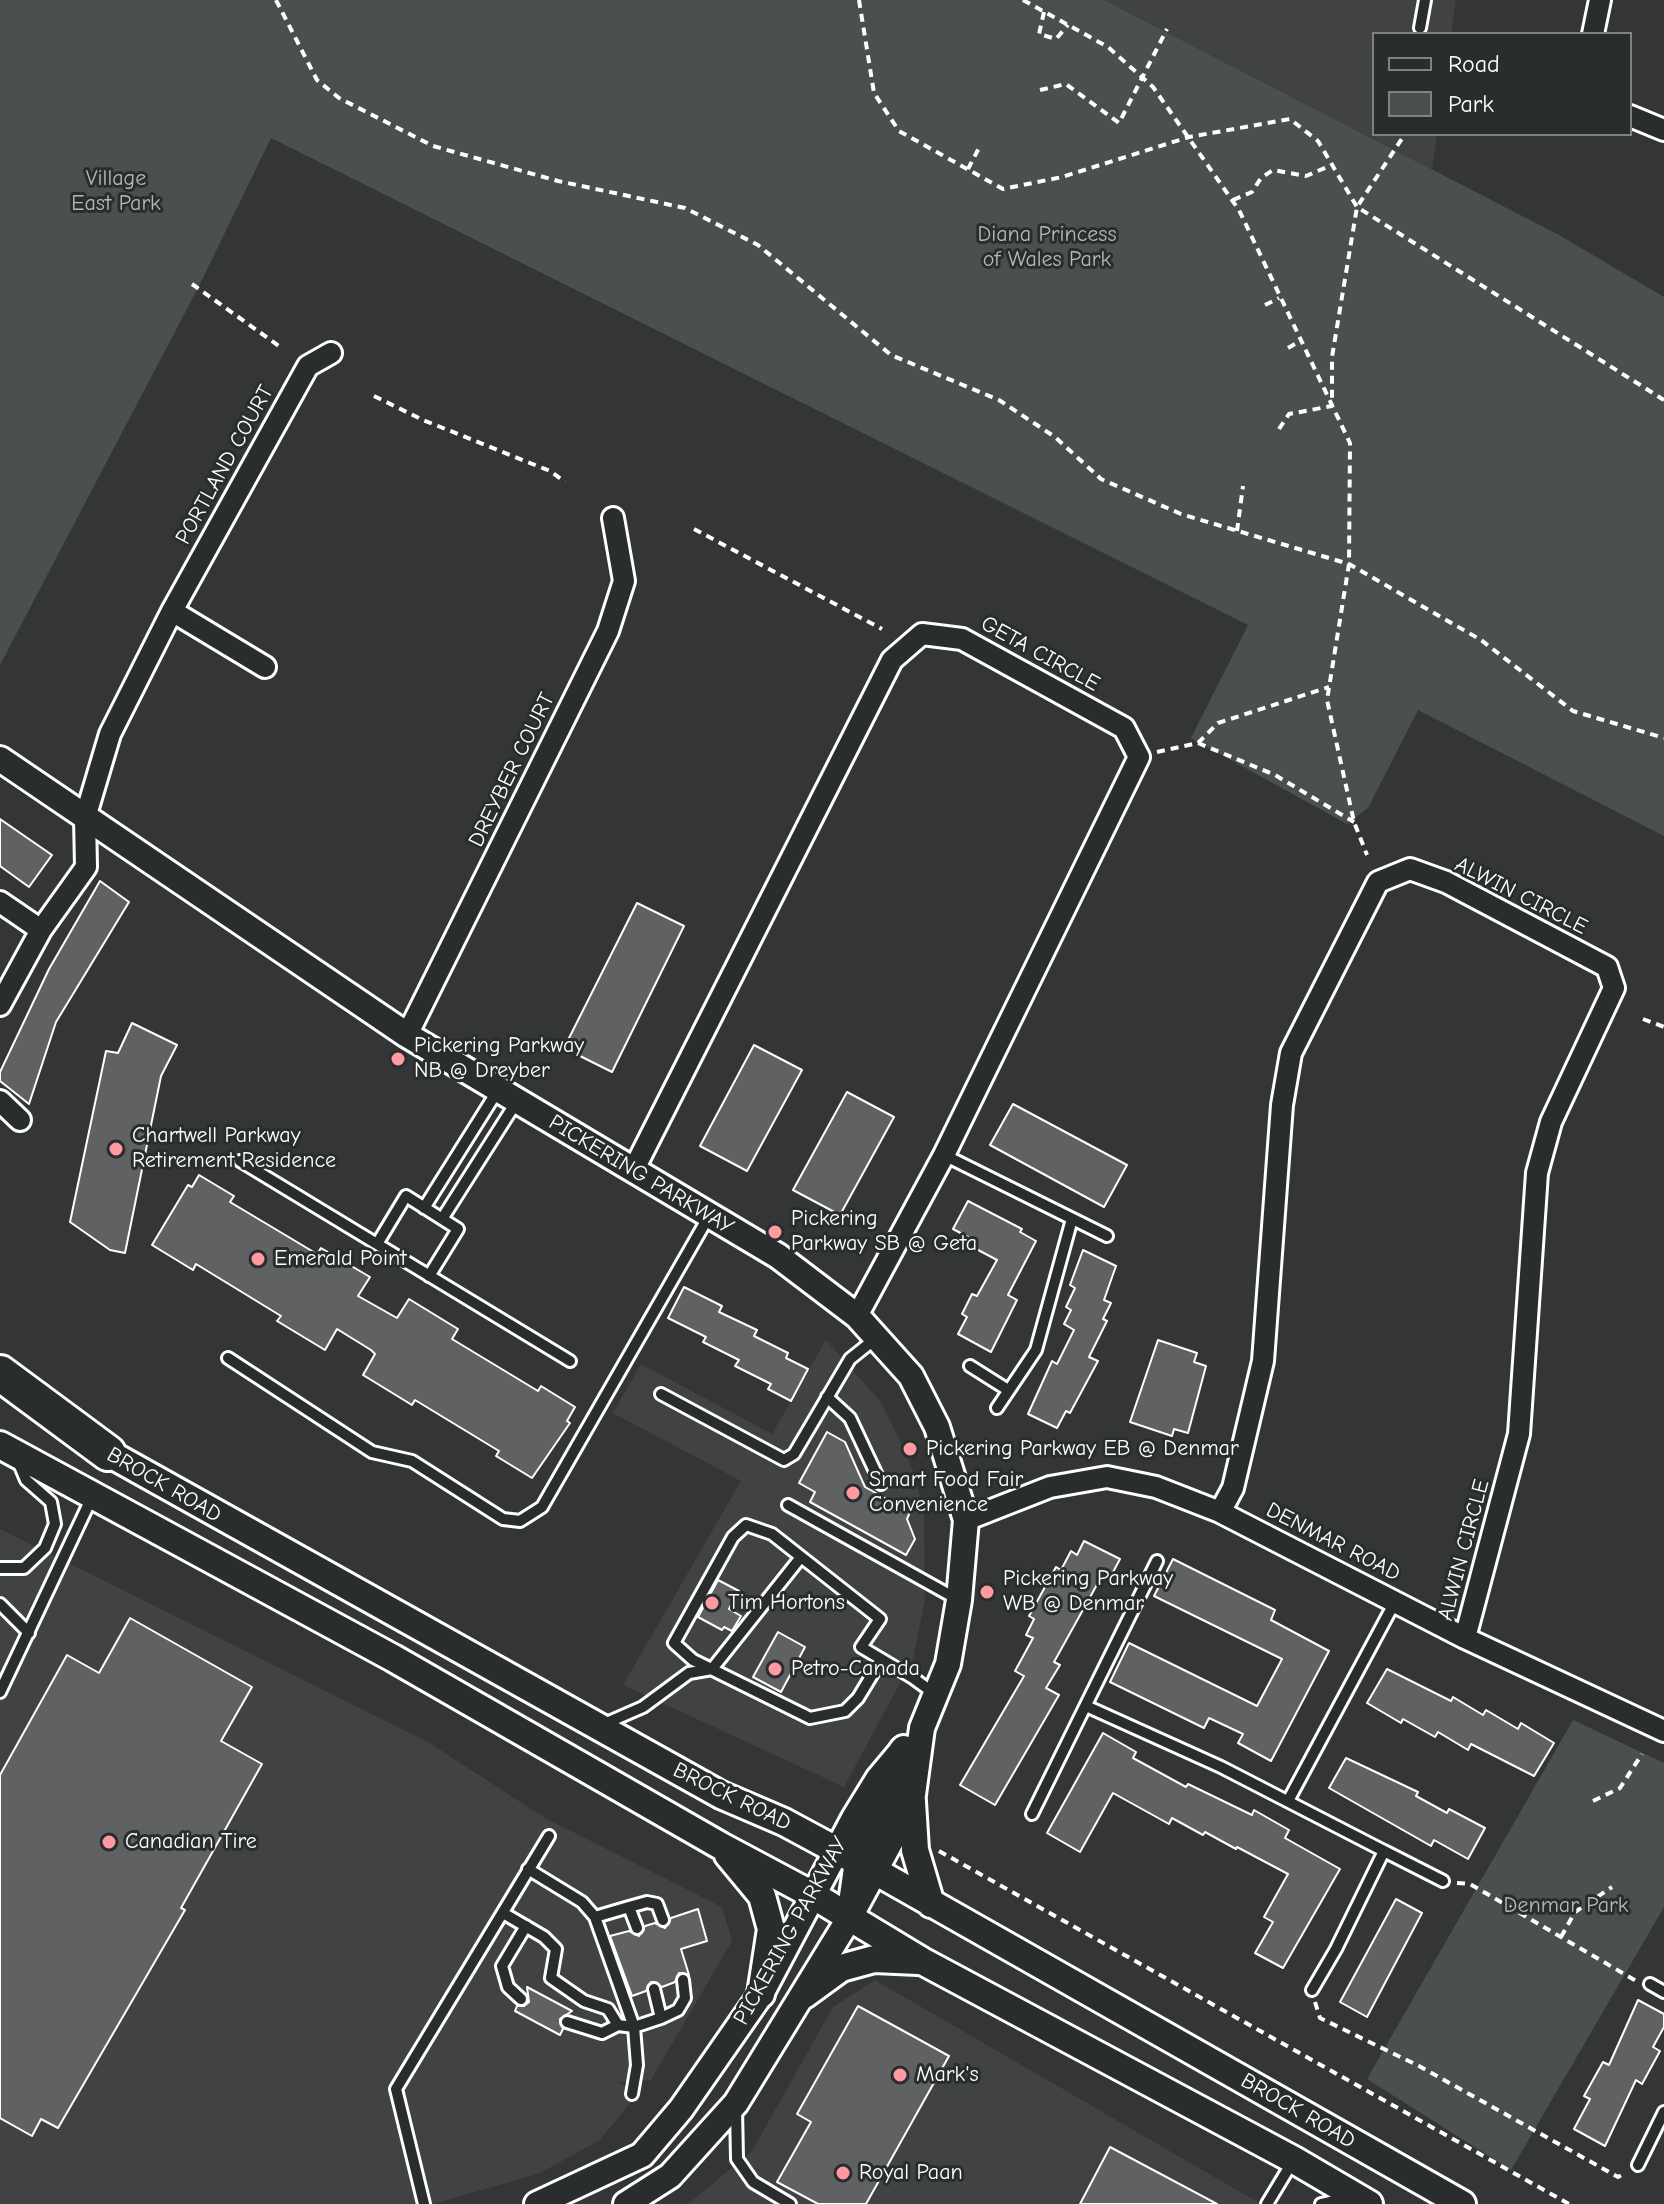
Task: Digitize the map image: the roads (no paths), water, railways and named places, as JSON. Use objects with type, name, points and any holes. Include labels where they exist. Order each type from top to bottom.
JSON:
[{"type":"highway","points":[[0,1373],[108,1453]]},
{"type":"main road","name":"BROCK ROAD","points":[[0,1394],[721,1795],[784,1822],[857,1861],[1462,2204]]},
{"type":"main road","name":"BROCK ROAD","points":[[8,1450],[393,1658],[721,1846],[811,1894],[922,1961],[1363,2200]]},
{"type":"main road","points":[[850,1917],[857,1861],[894,1787],[903,1750]]},
{"type":"main road","points":[[912,1802],[915,1850],[922,1885],[931,1904]]},
{"type":"main road","points":[[721,1846],[762,1896],[771,1929],[761,1994]]},
{"type":"main road","points":[[804,1995],[841,1968],[874,1959],[922,1961]]},
{"type":"main road","points":[[1294,2160],[1317,2121]]},
{"type":"street","points":[[1593,32],[1600,0]]},
{"type":"street","points":[[1632,117],[1664,130]]},
{"type":"street","name":"PORTLAND COURT","points":[[85,818],[110,734],[172,611],[308,366],[331,353]]},
{"type":"street","name":"DREYBER COURT","points":[[407,1035],[608,631],[624,581],[613,518]]},
{"type":"street","points":[[172,611],[265,667]]},
{"type":"street","name":"GETA CIRCLE","points":[[633,1171],[892,660],[922,634],[962,639],[1124,728],[1139,757],[944,1155]]},
{"type":"street","name":"PICKERING PARKWAY","points":[[0,759],[407,1035],[778,1256],[857,1316],[911,1376],[937,1427],[966,1520],[959,1600],[948,1664],[922,1728],[912,1802],[857,1861],[811,1894],[761,1994],[681,2109],[642,2155],[537,2204]]},
{"type":"street","points":[[0,1005],[41,930],[86,867],[85,818]]},
{"type":"street","name":"ALWIN CIRCLE","points":[[1220,1512],[1233,1488],[1263,1361],[1282,1105],[1291,1053],[1378,882],[1410,869],[1446,882],[1607,967],[1614,988],[1551,1122],[1537,1173],[1519,1434],[1465,1638]]},
{"type":"street","points":[[0,902],[41,930]]},
{"type":"street","points":[[0,1101],[20,1120]]},
{"type":"street","points":[[857,1316],[944,1155]]},
{"type":"street","name":"DENMAR ROAD","points":[[966,1520],[1050,1487],[1107,1477],[1156,1487],[1220,1512],[1465,1638],[1664,1731]]},
{"type":"street","name":"PICKERING PARKWAY","points":[[903,1750],[922,1728]]},
{"type":"street","name":"PICKERING PARKWAY","points":[[626,2204],[670,2176],[736,2103],[850,1917]]},
{"type":"lane","points":[[1420,28],[1425,0]]},
{"type":"lane","points":[[424,1208],[507,1095]]},
{"type":"lane","points":[[442,1219],[507,1095]]},
{"type":"lane","points":[[944,1155],[1107,1236]]},
{"type":"lane","points":[[240,1161],[570,1361]]},
{"type":"lane","points":[[377,1244],[406,1196],[458,1229],[429,1276]]},
{"type":"lane","points":[[228,1358],[372,1452],[412,1461],[503,1519],[520,1521],[542,1507],[709,1216]]},
{"type":"lane","points":[[997,1408],[1036,1350],[1072,1219]]},
{"type":"lane","points":[[661,1394],[784,1460],[794,1454],[850,1359],[877,1338]]},
{"type":"lane","points":[[970,1366],[1008,1390]]},
{"type":"lane","points":[[827,1397],[850,1418],[881,1484]]},
{"type":"lane","points":[[0,1568],[24,1568],[45,1548],[55,1524],[51,1502],[22,1475],[8,1450]]},
{"type":"lane","points":[[0,1692],[94,1494]]},
{"type":"lane","points":[[788,1505],[959,1600]]},
{"type":"lane","points":[[881,1660],[858,1698],[845,1711],[810,1718],[693,1660],[674,1643],[733,1537],[746,1525],[772,1534],[880,1619],[861,1647],[935,1694]]},
{"type":"lane","points":[[598,1727],[643,1707],[689,1673],[712,1669],[801,1557]]},
{"type":"lane","points":[[1032,1814],[1157,1561]]},
{"type":"lane","points":[[1288,1801],[1396,1600]]},
{"type":"lane","points":[[0,1604],[29,1633]]},
{"type":"lane","points":[[1086,1706],[1288,1801],[1443,1881]]},
{"type":"lane","points":[[424,2204],[396,2089],[549,1836]]},
{"type":"lane","points":[[1312,1990],[1336,1949],[1384,1851]]},
{"type":"lane","points":[[528,1869],[582,1902],[595,1917],[634,2027],[637,2065],[632,2094]]},
{"type":"lane","points":[[595,1917],[647,1902],[657,1904],[663,1920]]},
{"type":"lane","points":[[629,1907],[637,1928]]},
{"type":"lane","points":[[503,1913],[556,1949],[551,1978],[584,2001],[608,2009],[618,2025]]},
{"type":"lane","points":[[521,1999],[508,1987],[502,1966],[526,1926]]},
{"type":"lane","points":[[567,2022],[602,2033],[618,2025],[634,2027],[661,2018],[678,2010],[685,1998],[683,1980]]},
{"type":"lane","points":[[1650,1984],[1664,1992]]},
{"type":"lane","points":[[654,1989],[661,2018]]},
{"type":"lane","points":[[736,2103],[737,2159],[753,2182],[790,2204]]},
{"type":"lane","points":[[1638,2165],[1664,2112]]},
{"type":"lane","points":[[1267,2204],[1294,2160]]},
{"type":"lane","points":[[1321,2204],[1363,2200]]},
{"type":"place","name":"Pickering Parkway NB @ Dreyber","points":[[398,1059]]},
{"type":"place","name":"Chartwell Parkway Retirement Residence","points":[[116,1149]]},
{"type":"place","name":"Pickering Parkway SB @ Geta","points":[[775,1232]]},
{"type":"place","name":"Emerald Point","points":[[258,1259]]},
{"type":"place","name":"Pickering Parkway EB @ Denmar","points":[[910,1449]]},
{"type":"place","name":"Smart Food Fair Convenience","points":[[853,1493]]},
{"type":"place","name":"Pickering Parkway WB @ Denmar","points":[[987,1592]]},
{"type":"place","name":"Tim Hortons","points":[[712,1603]]},
{"type":"place","name":"Petro-Canada","points":[[775,1669]]},
{"type":"place","name":"Canadian Tire","points":[[109,1842]]},
{"type":"place","name":"Mark's","points":[[900,2075]]},
{"type":"place","name":"Royal Paan","points":[[843,2173]]},
{"type":"park label","name":"Village East Park","points":[[116,192]]},
{"type":"park label","name":"Diana Princess of Wales Park","points":[[1047,248]]},
{"type":"park label","name":"Denmar Park","points":[[1566,1906]]}]
